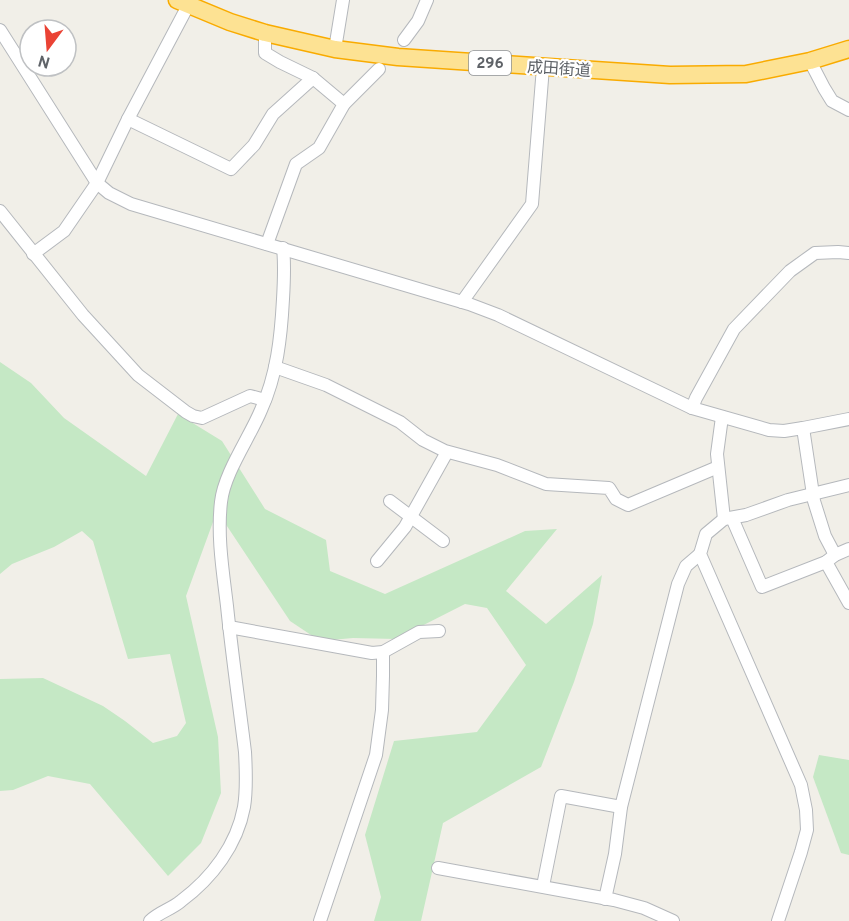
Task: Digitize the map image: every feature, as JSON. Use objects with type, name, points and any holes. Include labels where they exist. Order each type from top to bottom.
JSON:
[{"type":"highway","name":"成田街道","points":[[185,2],[230,22],[265,33],[334,49],[398,57],[670,75],[746,74],[810,61]]},
{"type":"highway","name":"296","points":[[810,61],[849,49]]},
{"type":"street","points":[[334,49],[343,0]]},
{"type":"street","points":[[404,40],[418,21],[427,0]]},
{"type":"street","points":[[33,254],[64,231],[97,183],[185,2]]},
{"type":"street","points":[[0,30],[97,183],[109,193],[131,204],[462,302],[498,315],[692,408],[722,417],[769,430],[784,431],[849,419]]},
{"type":"street","points":[[265,33],[266,53],[313,78],[344,104]]},
{"type":"street","points":[[810,61],[832,101],[849,110]]},
{"type":"street","points":[[462,302],[532,204],[543,67]]},
{"type":"street","points":[[267,244],[296,164],[319,148],[344,104],[379,69]]},
{"type":"street","points":[[128,119],[231,169],[254,145],[273,114],[313,78]]},
{"type":"street","points":[[0,211],[83,315],[138,375],[194,416],[202,418],[208,416],[250,396],[265,400]]},
{"type":"street","points":[[150,921],[180,903],[212,873],[228,849],[240,821],[245,795],[245,761],[219,544],[221,500],[237,457],[265,400],[275,367],[282,326],[284,248]]},
{"type":"street","points":[[692,408],[734,329],[790,271],[815,253],[849,253]]},
{"type":"street","points":[[275,367],[326,385],[400,422],[423,440],[447,452],[497,465],[546,484],[609,488],[616,499],[628,505],[718,466]]},
{"type":"street","points":[[722,417],[717,454],[728,519],[762,587],[831,559],[849,549]]},
{"type":"street","points":[[803,428],[814,501],[831,559],[844,583],[849,603]]},
{"type":"street","points":[[376,561],[405,527],[447,452]]},
{"type":"street","points":[[605,899],[615,854],[621,807],[678,584],[686,566],[700,554],[706,534],[728,519],[788,500],[849,485]]},
{"type":"street","points":[[390,501],[443,541]]},
{"type":"street","points":[[700,554],[801,785],[807,830],[778,921]]},
{"type":"street","points":[[229,627],[372,653],[383,651],[419,632],[439,631]]},
{"type":"street","points":[[320,921],[376,755],[382,710],[383,651]]},
{"type":"street","points":[[543,886],[561,796],[621,807]]},
{"type":"street","points":[[438,868],[605,899],[644,908],[673,921]]},
{"type":"green space","points":[[0,362],[31,383],[64,418],[146,476],[178,414],[222,441],[265,509],[326,540],[330,571],[385,594],[525,531],[557,529],[506,591],[546,624],[602,575],[593,624],[574,682],[541,767],[443,823],[421,921],[374,921],[381,897],[365,835],[394,741],[477,732],[526,665],[487,608],[465,604],[396,639],[353,638],[320,641],[290,621],[217,511],[186,596],[218,737],[221,793],[201,843],[168,876],[90,784],[48,776],[13,790],[0,791],[0,679],[43,678],[103,706],[153,743],[177,736],[186,723],[170,654],[128,659],[93,541],[82,531],[54,547],[12,564],[0,574]]},
{"type":"green space","points":[[819,755],[849,760],[849,855],[841,853],[813,777]]}]
